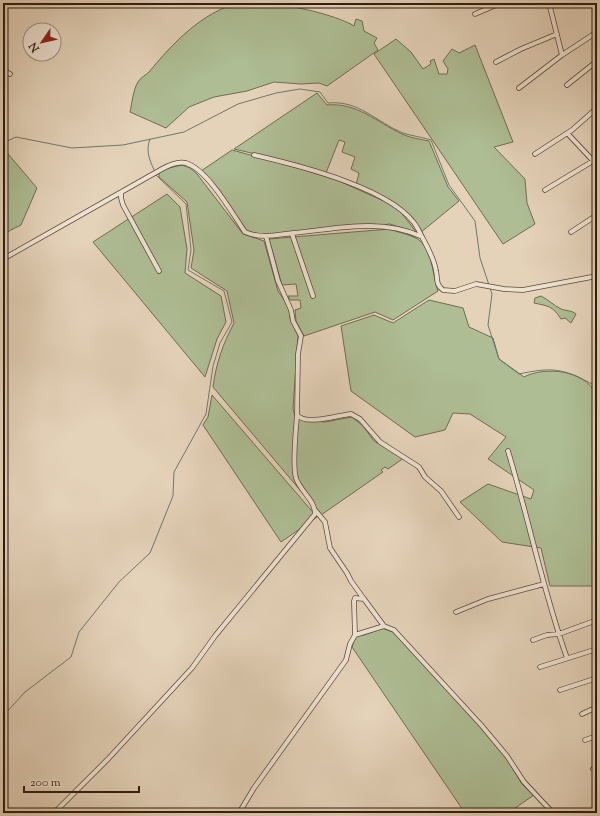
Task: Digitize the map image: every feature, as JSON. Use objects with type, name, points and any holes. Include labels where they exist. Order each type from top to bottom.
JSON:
[{"type":"street","points":[[475,14],[501,3]]},
{"type":"street","points":[[549,3],[562,55]]},
{"type":"street","points":[[519,88],[562,55],[597,32]]},
{"type":"street","points":[[496,62],[556,34]]},
{"type":"street","points":[[568,85],[597,60]]},
{"type":"street","points":[[3,70],[10,74]]},
{"type":"street","points":[[535,154],[568,134],[597,108]]},
{"type":"street","points":[[568,134],[597,165]]},
{"type":"street","points":[[254,155],[331,176],[387,200],[405,213],[417,228],[431,255],[436,271],[437,282],[440,288],[451,292],[474,284],[523,290],[597,276]]},
{"type":"street","points":[[545,190],[593,161],[597,156]]},
{"type":"street","points":[[3,259],[170,165],[184,162],[197,169],[211,183],[246,232],[254,236],[292,234],[366,225],[384,225],[406,230],[420,236]]},
{"type":"street","points":[[121,192],[120,198],[123,205],[159,271]]},
{"type":"street","points":[[571,232],[597,215]]},
{"type":"street","points":[[292,234],[313,296]]},
{"type":"street","points":[[266,236],[278,281],[291,310],[293,321],[301,336],[298,354],[295,477],[315,510],[325,522],[330,548],[384,626],[394,630],[402,637],[482,726],[507,756],[524,782],[553,813]]},
{"type":"street","points":[[297,415],[302,418],[326,419],[351,414],[360,419],[380,442],[419,467],[425,477],[441,491],[459,516]]},
{"type":"street","points":[[508,451],[520,489],[544,584],[567,658]]},
{"type":"street","points":[[54,813],[108,759],[192,668],[215,636],[298,536],[315,514],[315,510]]},
{"type":"street","points":[[456,612],[488,599],[544,584]]},
{"type":"street","points":[[240,813],[254,788],[346,660],[350,644],[355,635],[354,601],[355,598],[364,599]]},
{"type":"street","points":[[533,640],[547,635],[559,634],[597,620]]},
{"type":"street","points":[[355,635],[384,626]]},
{"type":"street","points":[[540,667],[597,649]]},
{"type":"street","points":[[560,690],[597,678]]},
{"type":"street","points":[[582,714],[597,707]]},
{"type":"street","points":[[585,740],[597,736]]},
{"type":"green space","points":[[239,3],[251,3],[259,6],[279,5],[292,7],[321,13],[354,26],[356,19],[362,21],[364,31],[377,38],[374,43],[378,50],[327,86],[319,83],[301,84],[274,82],[247,91],[214,97],[189,107],[166,128],[130,112],[136,85],[178,40],[201,21],[225,7]]},
{"type":"green space","points":[[396,39],[411,52],[423,69],[431,64],[430,61],[434,59],[439,74],[447,74],[448,69],[443,61],[452,49],[459,53],[475,45],[513,142],[494,147],[525,179],[527,203],[535,224],[503,244],[374,54]]},
{"type":"green space","points":[[317,93],[327,105],[338,105],[357,110],[405,135],[429,141],[448,187],[459,201],[420,233],[407,214],[400,207],[386,198],[356,185],[359,173],[351,169],[355,157],[342,152],[345,142],[339,140],[326,173],[299,164],[234,149]]},
{"type":"green space","points":[[3,148],[37,188],[21,225],[3,234]]},
{"type":"green space","points":[[232,150],[339,181],[386,202],[400,211],[417,233],[390,224],[261,235],[247,231],[211,181],[201,171]]},
{"type":"green space","points":[[182,165],[190,168],[197,174],[243,234],[264,241],[278,291],[290,309],[290,319],[298,336],[293,409],[296,419],[325,422],[352,417],[363,426],[374,441],[404,458],[388,469],[385,467],[381,470],[383,472],[321,515],[213,387],[220,354],[234,323],[227,291],[191,268],[194,250],[187,202],[159,177],[159,173],[165,169]]},
{"type":"green space","points":[[167,194],[180,207],[187,249],[185,273],[221,296],[226,322],[217,339],[205,377],[93,242]]},
{"type":"green space","points":[[389,229],[416,238],[422,242],[429,255],[438,291],[393,320],[375,312],[304,336],[296,321],[295,310],[301,308],[300,300],[290,300],[288,296],[298,296],[296,284],[282,285],[269,239]]},
{"type":"green space","points":[[541,296],[561,309],[576,314],[571,323],[565,318],[561,319],[550,307],[534,303],[535,298]]},
{"type":"green space","points":[[429,300],[463,308],[469,327],[493,338],[499,359],[524,377],[543,372],[564,372],[583,379],[590,385],[595,393],[597,392],[597,586],[550,586],[541,548],[502,542],[460,502],[488,484],[531,499],[534,490],[488,459],[506,437],[470,414],[453,413],[445,430],[415,437],[351,391],[341,326],[374,315],[393,323]]},
{"type":"green space","points":[[212,395],[317,517],[281,542],[203,425],[208,417]]},
{"type":"green space","points":[[382,628],[395,633],[401,639],[481,727],[505,756],[522,784],[534,795],[508,813],[465,813],[352,647],[356,636],[364,635]]},
{"type":"waterway","points":[[3,143],[16,137],[72,148],[123,145],[184,132],[238,104],[276,93],[300,89],[320,92],[328,103],[339,103],[358,108],[403,133],[431,140],[449,185],[475,221],[480,258],[489,285]]},
{"type":"waterway","points":[[150,139],[148,152],[155,172]]},
{"type":"waterway","points":[[3,716],[25,692],[71,657],[79,632],[119,582],[150,553],[173,496],[174,472],[206,414],[213,366],[220,343],[232,322],[224,291],[188,270],[191,250],[186,204],[156,175]]},
{"type":"waterway","points":[[490,288],[492,294],[488,325],[499,359],[519,374],[540,370],[557,370],[573,375],[592,384]]},
{"type":"waterway","points":[[597,386],[592,384],[597,396]]}]
